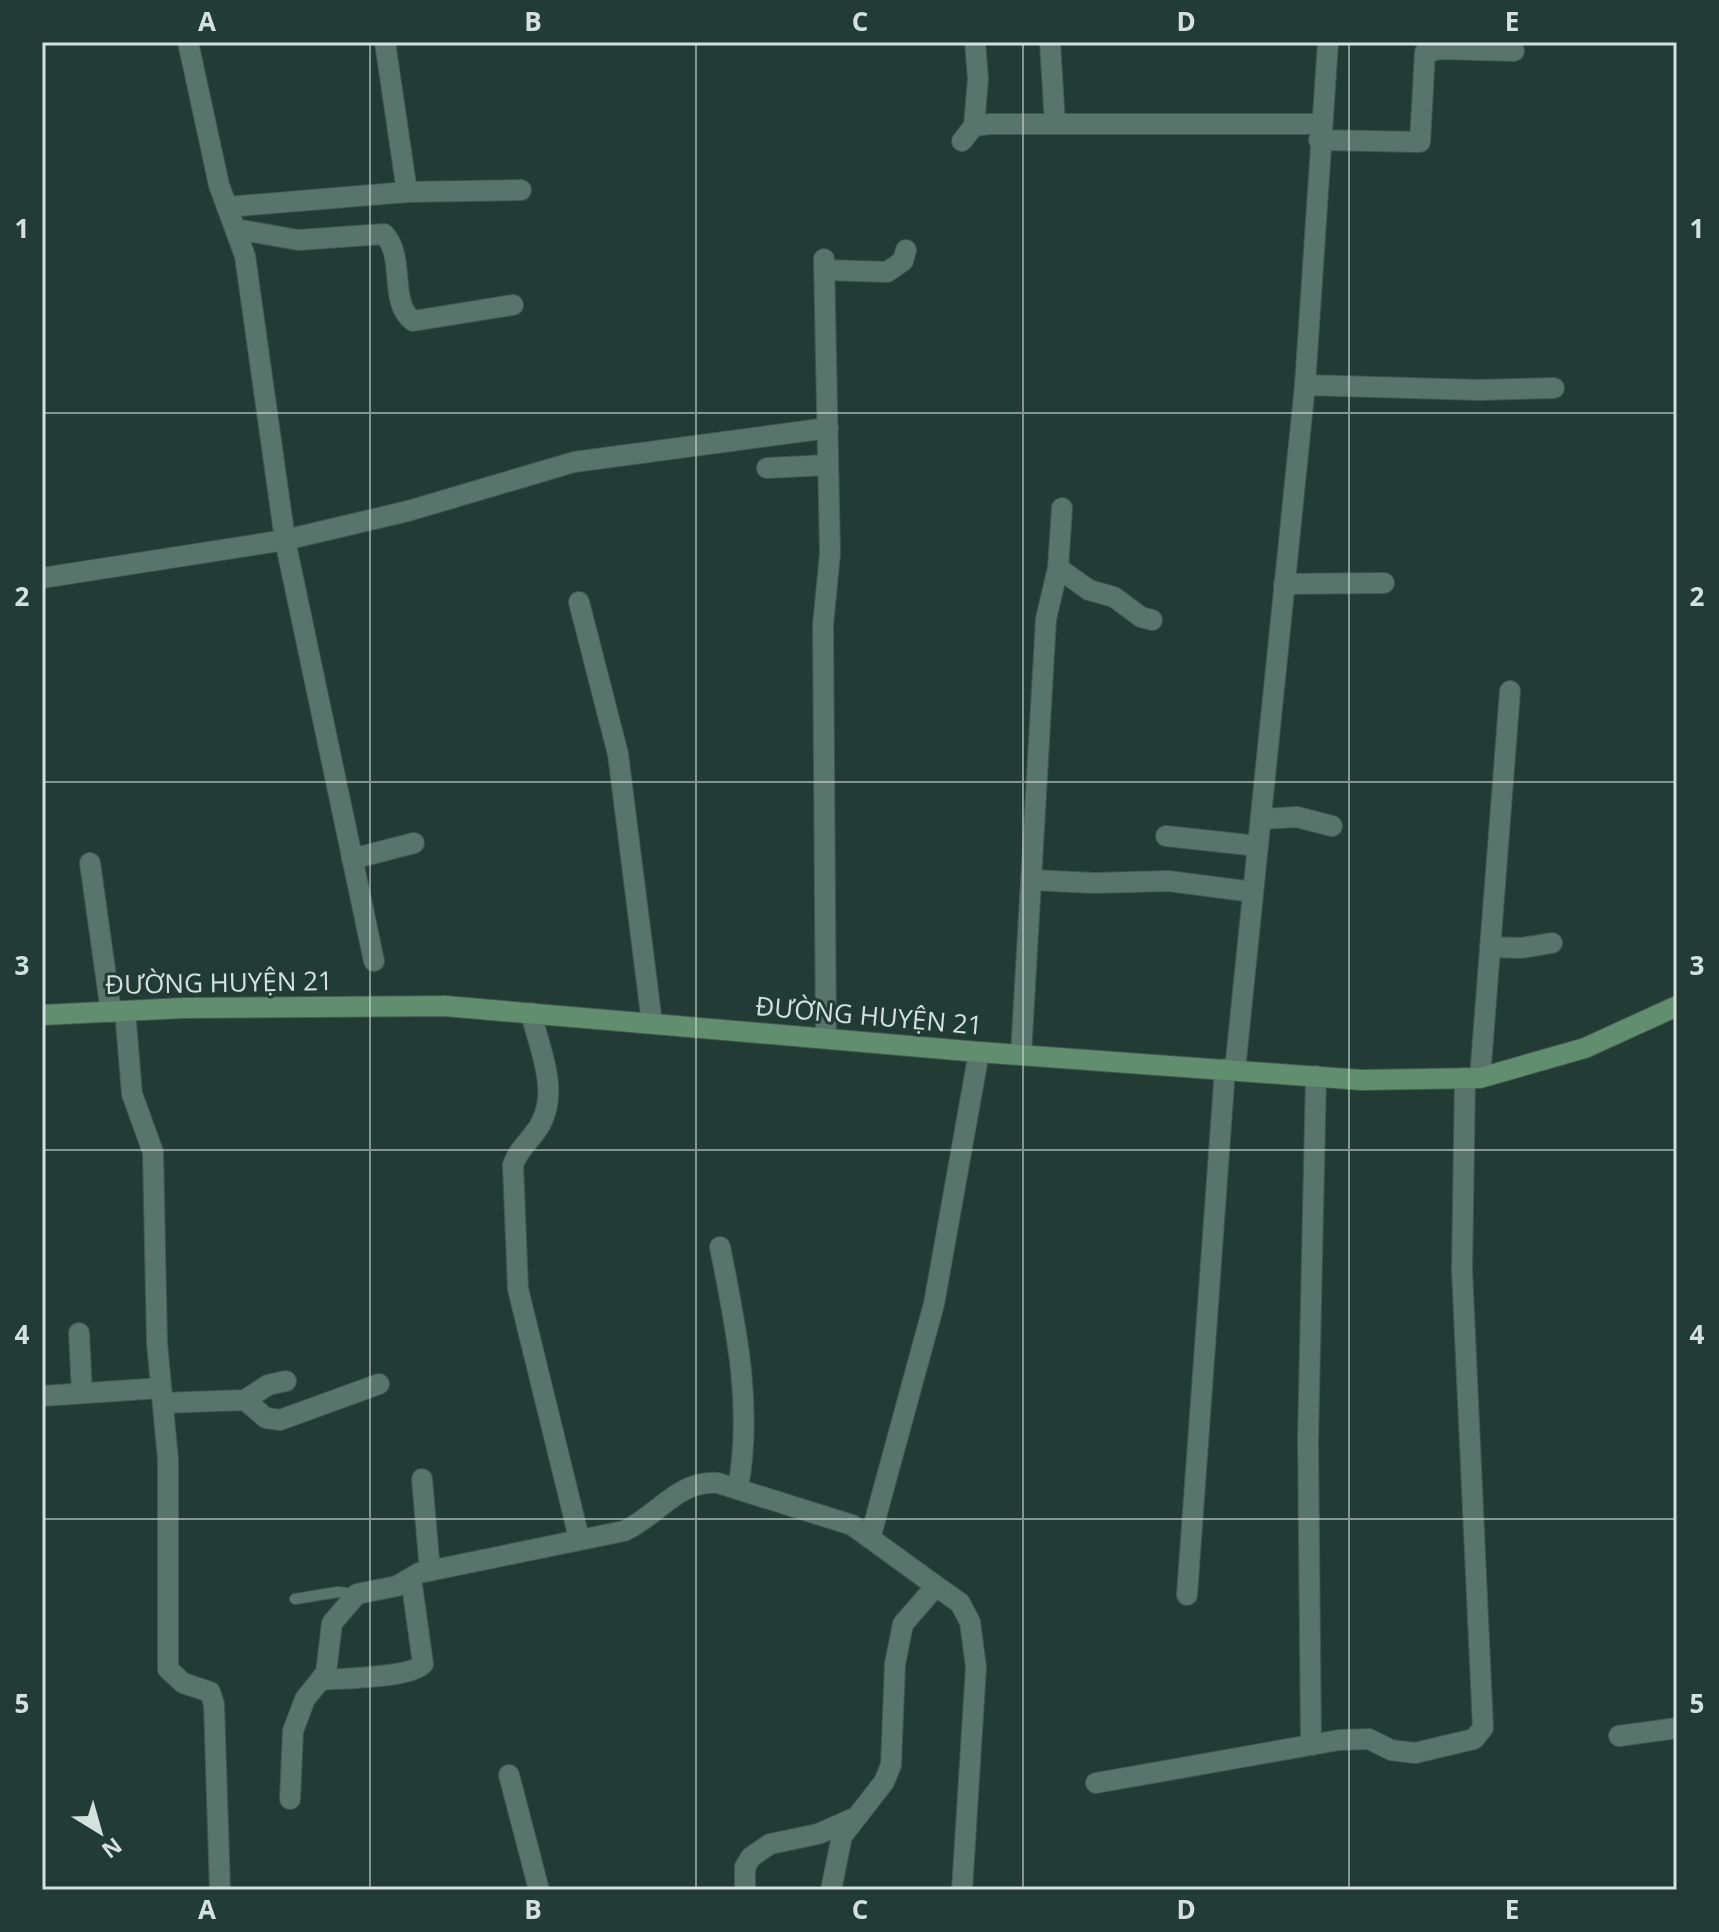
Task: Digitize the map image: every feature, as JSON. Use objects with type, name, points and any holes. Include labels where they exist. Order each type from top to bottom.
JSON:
[{"type":"street","points":[[188,42],[219,185],[245,256],[285,540],[374,961]]},
{"type":"street","points":[[385,42],[407,192]]},
{"type":"street","points":[[975,42],[978,79],[968,134],[1055,124],[1320,132],[1420,142],[1425,52],[1443,49],[1514,51]]},
{"type":"street","points":[[1050,42],[1055,124]]},
{"type":"street","points":[[1187,1595],[1230,1070],[1261,819],[1305,385],[1328,42]]},
{"type":"street","points":[[227,207],[407,192],[521,190]]},
{"type":"street","points":[[236,229],[298,240],[384,234],[392,243],[396,255],[402,304],[413,321],[513,305]]},
{"type":"street","points":[[826,1037],[823,625],[830,554],[824,265],[887,272],[903,261],[906,250]]},
{"type":"street","points":[[1305,385],[1479,390],[1554,388]]},
{"type":"street","points":[[42,578],[285,540],[408,511],[574,462],[828,428]]},
{"type":"street","points":[[767,468],[828,465]]},
{"type":"street","points":[[1021,1055],[1046,619],[1058,568],[1062,508]]},
{"type":"street","points":[[1058,568],[1089,590],[1114,597],[1141,617],[1152,620]]},
{"type":"street","points":[[1284,584],[1384,583]]},
{"type":"street","points":[[579,602],[618,754],[652,1023]]},
{"type":"street","points":[[1096,1783],[1311,1745],[1369,1739],[1391,1750],[1415,1753],[1474,1739],[1483,1728],[1462,1270],[1472,1078],[1490,947],[1510,691]]},
{"type":"street","points":[[1261,819],[1297,817],[1332,826]]},
{"type":"street","points":[[1166,836],[1258,846]]},
{"type":"street","points":[[352,859],[414,843]]},
{"type":"street","points":[[90,863],[132,1094],[153,1152],[157,1343],[168,1460],[168,1669],[183,1683],[210,1692],[214,1704],[220,1890]]},
{"type":"street","points":[[1031,880],[1094,883],[1168,881],[1253,892]]},
{"type":"street","points":[[1490,947],[1521,948],[1552,943]]},
{"type":"street","name":"ĐƯỜNG HUYỆN 21","points":[[42,1015],[445,1006],[979,1052],[1362,1080],[1472,1078],[1585,1048],[1677,1006]]},
{"type":"street","points":[[531,1013],[549,1088],[541,1123],[519,1148],[513,1165],[518,1289],[579,1538]]},
{"type":"street","points":[[871,1535],[934,1304],[979,1052]]},
{"type":"street","points":[[1311,1745],[1308,1439],[1316,1076]]},
{"type":"street","points":[[720,1247],[737,1331],[746,1417],[738,1488]]},
{"type":"street","points":[[79,1333],[82,1393]]},
{"type":"street","points":[[42,1396],[82,1393],[245,1400],[268,1385],[286,1381]]},
{"type":"street","points":[[245,1400],[266,1418],[280,1420],[379,1384]]},
{"type":"street","points":[[323,1680],[418,1670],[423,1664],[422,1479]]},
{"type":"street","points":[[290,1799],[293,1731],[305,1699],[323,1680],[332,1623],[357,1594],[397,1586],[421,1574],[507,1557],[579,1538],[624,1531],[639,1524],[685,1487],[702,1482],[738,1488],[793,1504],[871,1535],[960,1603],[970,1622],[976,1667],[962,1890]]},
{"type":"street","points":[[831,1890],[842,1836],[852,1819],[884,1782],[891,1765],[895,1664],[903,1624],[936,1586]]},
{"type":"street","points":[[1619,1736],[1677,1728]]},
{"type":"street","points":[[509,1775],[539,1890]]},
{"type":"street","points":[[745,1890],[745,1867],[763,1849],[818,1834],[852,1819]]},
{"type":"lane","points":[[295,1599],[338,1592],[357,1594]]}]
